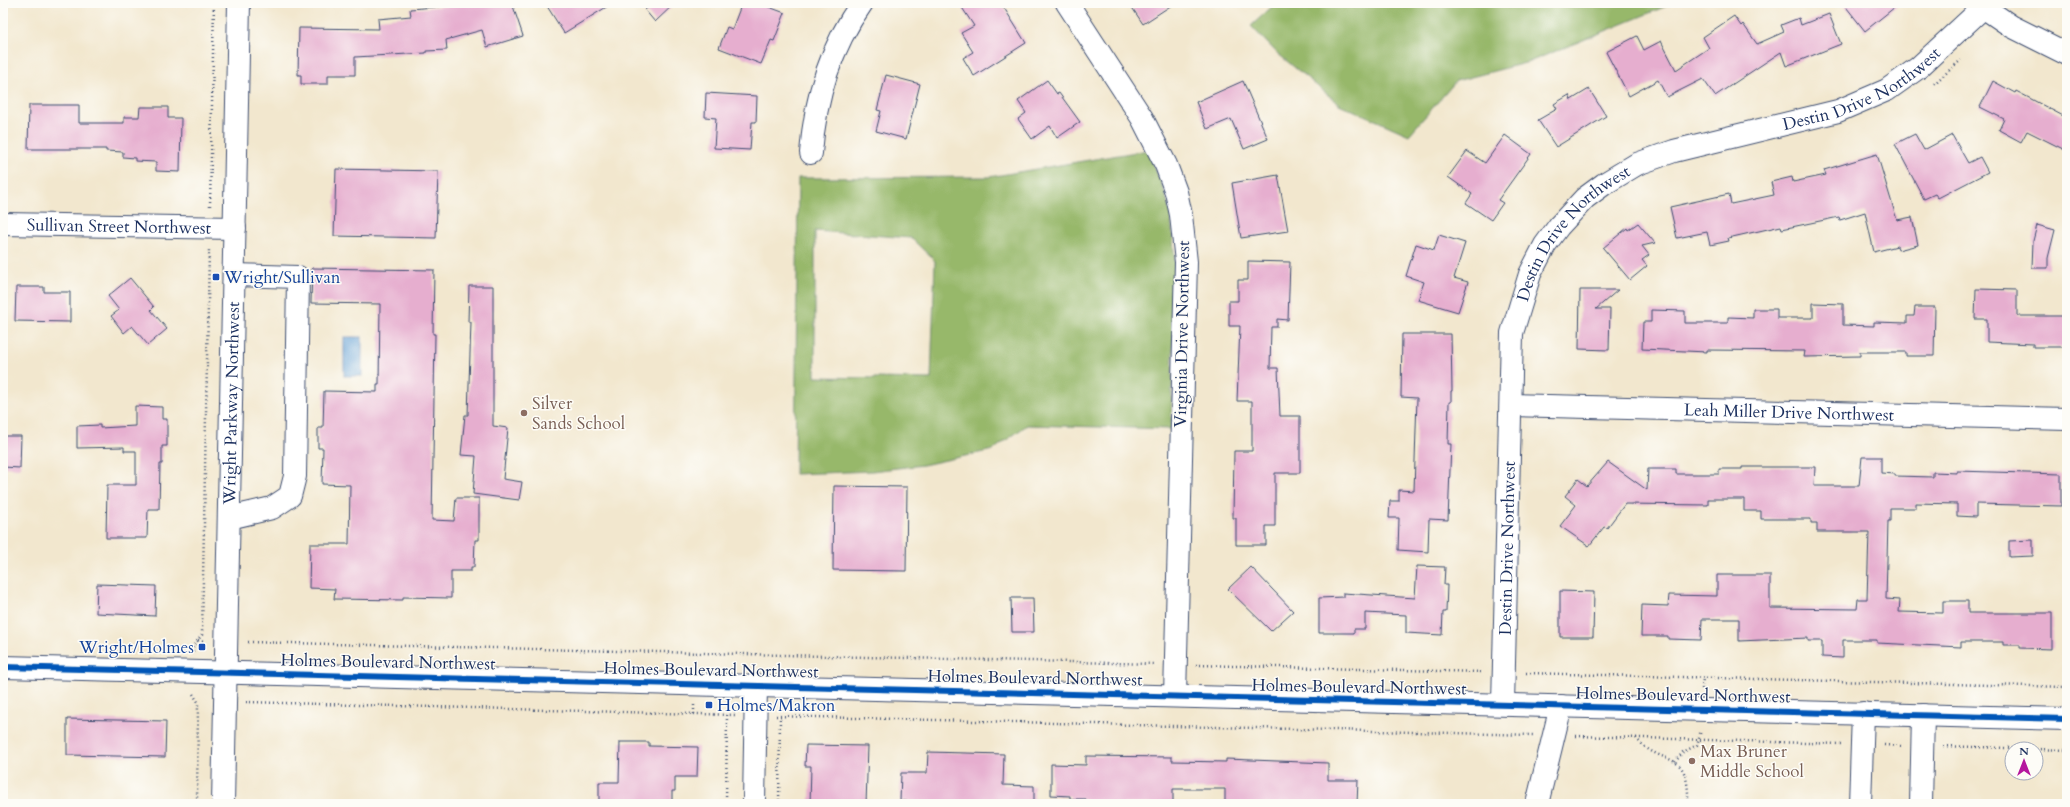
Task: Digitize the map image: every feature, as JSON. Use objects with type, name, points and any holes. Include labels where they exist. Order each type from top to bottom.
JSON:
[{"type":"street","name":"Wright Parkway Northwest","points":[[223,804],[239,3]]},
{"type":"street","points":[[811,154],[812,131],[821,86],[833,53],[851,19],[862,3]]},
{"type":"street","name":"Virginia Drive Northwest","points":[[1067,3],[1142,118],[1157,145],[1176,192],[1181,215],[1186,262],[1175,696]]},
{"type":"street","points":[[1985,5],[2011,26],[2067,54]]},
{"type":"street","name":"Destin Drive Northwest","points":[[1503,704],[1512,333],[1530,274],[1545,245],[1559,226],[1585,198],[1604,184],[1637,164],[1674,151],[1838,111],[1887,90],[1918,68],[1985,5]]},
{"type":"street","name":"Sullivan Street Northwest","points":[[3,224],[235,228]]},
{"type":"street","points":[[229,518],[272,508],[290,496],[295,476],[298,277],[234,275]]},
{"type":"street","name":"Leah Miller Drive Northwest","points":[[1511,405],[2067,418]]},
{"type":"street","name":"Holmes Boulevard Northwest","points":[[3,667],[2067,718]]},
{"type":"street","points":[[754,804],[756,686]]},
{"type":"street","points":[[1537,804],[1561,706]]},
{"type":"street","points":[[1860,804],[1863,713]]},
{"type":"street","points":[[1921,804],[1923,715]]},
{"type":"path","points":[[197,804],[198,702],[191,691],[193,646],[202,635],[214,3]]},
{"type":"path","points":[[1930,88],[1942,79],[1964,57]]},
{"type":"path","points":[[198,640],[2067,687]]},
{"type":"path","points":[[1526,666],[1526,673]]},
{"type":"path","points":[[225,702],[1554,735],[2067,750]]},
{"type":"path","points":[[726,804],[727,715]]},
{"type":"path","points":[[778,804],[780,716]]},
{"type":"path","points":[[1635,738],[1641,745],[1675,762],[1685,772],[1688,782],[1688,804]]},
{"type":"green space","points":[[1276,3],[1674,3],[1529,62],[1456,81],[1409,135],[1339,104],[1277,53],[1251,26]]},
{"type":"green space","points":[[1148,150],[1166,196],[1171,217],[1175,262],[1171,429],[1027,425],[993,450],[923,465],[872,471],[795,474],[798,178],[989,177]],"holes":[[[815,231],[911,238],[935,261],[931,379],[815,377]]]},
{"type":"water","points":[[344,337],[362,337],[362,376],[344,376]]},
{"type":"building","points":[[459,3],[512,3],[523,36],[487,47],[482,30],[446,40],[447,50],[426,51],[426,53],[355,57],[355,75],[328,75],[328,84],[301,84],[301,75],[298,75],[299,28],[379,29],[378,19],[411,16],[410,9],[460,5]]},
{"type":"building","points":[[545,3],[613,3],[564,33]]},
{"type":"building","points":[[653,3],[675,3],[655,22],[645,10]]},
{"type":"building","points":[[742,3],[758,3],[785,13],[774,41],[771,40],[761,64],[719,48],[727,27],[732,29]]},
{"type":"building","points":[[959,3],[1001,3],[1026,43],[974,76],[963,58],[973,52],[961,33],[974,26]]},
{"type":"building","points":[[1129,3],[1175,3],[1143,24]]},
{"type":"building","points":[[1843,3],[1900,3],[1865,31]]},
{"type":"building","points":[[1829,14],[1841,44],[1786,66],[1781,52],[1715,96],[1703,79],[1667,97],[1658,80],[1629,96],[1606,52],[1637,36],[1644,50],[1661,41],[1676,70],[1709,48],[1703,37],[1734,16],[1741,26],[1743,24],[1757,44],[1784,32],[1781,25],[1799,18],[1801,25]]},
{"type":"building","points":[[886,75],[920,84],[906,139],[876,131],[881,111],[877,110]]},
{"type":"building","points":[[1047,80],[1057,94],[1059,93],[1080,122],[1057,138],[1050,126],[1032,139],[1018,119],[1026,113],[1018,101]]},
{"type":"building","points":[[1243,81],[1268,139],[1244,149],[1231,119],[1207,129],[1196,102]]},
{"type":"building","points":[[1993,81],[2015,93],[2016,91],[2067,118],[2067,151],[2027,131],[2021,142],[1999,130],[2004,119],[1980,107]]},
{"type":"building","points":[[1589,89],[1606,116],[1556,147],[1538,120],[1557,109],[1554,104],[1569,95],[1571,100]]},
{"type":"building","points":[[706,93],[757,96],[756,122],[752,122],[750,150],[714,148],[716,118],[705,117]]},
{"type":"building","points":[[29,105],[79,105],[79,123],[124,123],[124,117],[139,117],[140,107],[168,107],[168,118],[181,118],[180,172],[156,171],[156,162],[135,161],[135,158],[123,157],[123,152],[106,151],[106,149],[28,149]]},
{"type":"building","points":[[1915,134],[1924,150],[1952,135],[1968,163],[1980,157],[1988,172],[1938,198],[1935,194],[1924,199],[1895,144]]},
{"type":"building","points":[[1505,135],[1531,154],[1498,200],[1503,203],[1491,220],[1466,203],[1472,194],[1448,177],[1467,151],[1485,163]]},
{"type":"building","points":[[1877,154],[1897,220],[1912,217],[1918,245],[1898,250],[1897,246],[1874,252],[1865,212],[1840,220],[1839,217],[1782,229],[1781,226],[1728,238],[1729,241],[1710,245],[1707,232],[1677,238],[1670,207],[1729,194],[1731,204],[1774,195],[1771,182],[1792,177],[1793,182],[1826,175],[1824,170]]},
{"type":"building","points":[[336,169],[438,171],[436,238],[334,236]]},
{"type":"building","points":[[1278,175],[1288,231],[1241,238],[1232,183]]},
{"type":"building","points":[[1638,223],[1655,243],[1642,246],[1649,255],[1642,260],[1647,266],[1630,280],[1603,248],[1627,228],[1628,230]]},
{"type":"building","points":[[2037,225],[2055,230],[2048,258],[2048,268],[2032,268],[2033,241]]},
{"type":"building","points":[[1439,235],[1465,243],[1454,278],[1468,282],[1458,312],[1418,300],[1424,282],[1406,276],[1416,244],[1434,250]]},
{"type":"building","points":[[1248,261],[1290,262],[1288,320],[1277,319],[1277,327],[1271,327],[1270,368],[1278,368],[1280,416],[1300,416],[1300,473],[1275,473],[1275,526],[1266,526],[1266,545],[1236,545],[1236,518],[1233,518],[1234,451],[1252,451],[1252,401],[1237,401],[1240,326],[1229,326],[1229,301],[1238,301],[1238,280],[1248,280]]},
{"type":"building","points":[[312,268],[434,270],[433,334],[435,334],[432,520],[454,521],[456,498],[479,498],[479,540],[475,540],[474,567],[471,567],[471,571],[451,571],[451,598],[403,597],[403,600],[334,599],[335,589],[309,588],[310,544],[349,544],[350,485],[322,484],[323,448],[318,448],[318,428],[323,428],[324,391],[377,392],[377,384],[379,384],[380,304],[311,303]]},
{"type":"building","points":[[130,278],[154,307],[151,310],[167,329],[148,345],[132,326],[124,333],[111,316],[119,310],[108,296]]},
{"type":"building","points":[[469,286],[493,286],[493,426],[508,428],[503,479],[522,482],[519,500],[473,494],[476,456],[461,455],[465,415],[468,415],[471,322],[468,322]]},
{"type":"building","points":[[16,287],[44,287],[44,292],[70,292],[70,322],[15,321]]},
{"type":"building","points":[[1976,289],[2017,290],[2017,316],[2067,316],[2067,347],[2033,347],[2033,344],[1987,342],[1987,319],[1975,319]]},
{"type":"building","points":[[1580,290],[1618,290],[1596,309],[1610,309],[1609,350],[1579,349]]},
{"type":"building","points":[[1813,303],[1843,304],[1843,325],[1874,326],[1874,322],[1907,323],[1907,316],[1914,316],[1915,307],[1935,307],[1934,356],[1906,356],[1906,352],[1860,352],[1860,356],[1804,357],[1805,351],[1707,350],[1707,352],[1642,349],[1643,322],[1651,322],[1651,310],[1685,311],[1685,323],[1728,323],[1728,317],[1753,318],[1753,309],[1777,309],[1777,318],[1813,318]]},
{"type":"building","points":[[1402,334],[1451,334],[1452,391],[1451,402],[1449,402],[1448,444],[1451,444],[1448,520],[1429,519],[1428,552],[1398,550],[1399,518],[1389,518],[1390,501],[1399,501],[1399,490],[1414,491],[1417,398],[1401,397]]},
{"type":"building","points":[[135,406],[162,407],[162,419],[167,419],[167,446],[162,446],[162,464],[160,464],[159,509],[148,509],[147,538],[106,538],[107,485],[136,485],[136,451],[124,451],[124,447],[77,448],[77,426],[100,425],[100,428],[135,426]]},
{"type":"building","points":[[3,436],[21,436],[20,468],[3,467]]},
{"type":"building","points":[[1862,457],[1881,457],[1881,473],[1895,474],[1895,476],[1933,477],[1933,472],[1957,473],[1957,471],[2061,474],[2061,506],[1976,504],[1976,517],[1957,516],[1957,504],[1916,503],[1916,508],[1890,508],[1890,521],[1888,521],[1886,599],[1900,600],[1899,612],[1943,613],[1943,601],[1968,601],[1968,613],[2052,613],[2052,649],[2020,648],[2020,645],[2003,645],[2003,642],[1961,642],[1961,647],[1877,643],[1877,640],[1843,640],[1843,658],[1822,657],[1822,641],[1808,641],[1808,638],[1739,641],[1739,619],[1702,619],[1701,640],[1668,639],[1668,636],[1641,636],[1642,605],[1668,606],[1669,595],[1717,596],[1717,575],[1770,575],[1770,608],[1857,609],[1858,599],[1867,599],[1869,532],[1817,532],[1817,523],[1811,523],[1811,519],[1761,519],[1761,511],[1744,511],[1744,499],[1708,499],[1708,505],[1625,504],[1607,528],[1604,527],[1589,546],[1560,526],[1576,505],[1565,496],[1578,479],[1587,486],[1608,462],[1647,490],[1648,469],[1676,469],[1676,474],[1719,474],[1719,469],[1742,469],[1742,467],[1815,467],[1814,486],[1859,486]]},
{"type":"building","points":[[834,486],[907,487],[906,571],[833,570]]},
{"type":"building","points":[[2033,540],[2033,556],[2009,557],[2009,541]]},
{"type":"building","points":[[1417,566],[1445,567],[1444,585],[1447,585],[1446,612],[1443,612],[1442,635],[1406,633],[1406,615],[1365,613],[1365,629],[1354,629],[1354,633],[1319,633],[1319,598],[1343,597],[1343,593],[1415,598]]},
{"type":"building","points":[[1251,567],[1293,611],[1271,631],[1228,589]]},
{"type":"building","points":[[97,584],[156,586],[155,616],[96,613]]},
{"type":"building","points":[[1560,591],[1594,592],[1593,637],[1560,637]]},
{"type":"building","points":[[1011,598],[1033,598],[1034,632],[1012,632]]},
{"type":"building","points":[[67,719],[166,721],[165,757],[67,755]]},
{"type":"building","points":[[620,742],[649,742],[649,746],[698,747],[697,777],[675,777],[675,791],[672,791],[672,804],[618,802],[618,804],[599,804],[599,782],[619,782]]},
{"type":"building","points":[[806,745],[868,746],[866,804],[810,804],[811,766],[805,766]]},
{"type":"building","points":[[928,752],[1004,754],[1003,785],[1034,786],[1034,804],[927,804],[927,802],[900,801],[901,773],[927,773]]},
{"type":"building","points":[[1086,756],[1172,757],[1172,761],[1226,762],[1226,759],[1328,763],[1328,780],[1358,780],[1357,804],[1225,804],[1225,789],[1173,789],[1173,804],[1086,804],[1086,799],[1070,799],[1070,796],[1051,795],[1051,764],[1086,765]]},
{"type":"cycle path","points":[[3,667],[2067,719]]},
{"type":"place","name":"Wright/Sullivan","points":[[216,277]]},
{"type":"place","name":"Silver Sands School","points":[[524,413]]},
{"type":"place","name":"Wright/Holmes","points":[[202,647]]},
{"type":"place","name":"Holmes/Makron","points":[[709,705]]},
{"type":"place","name":"Max Bruner Middle School","points":[[1692,761]]}]
